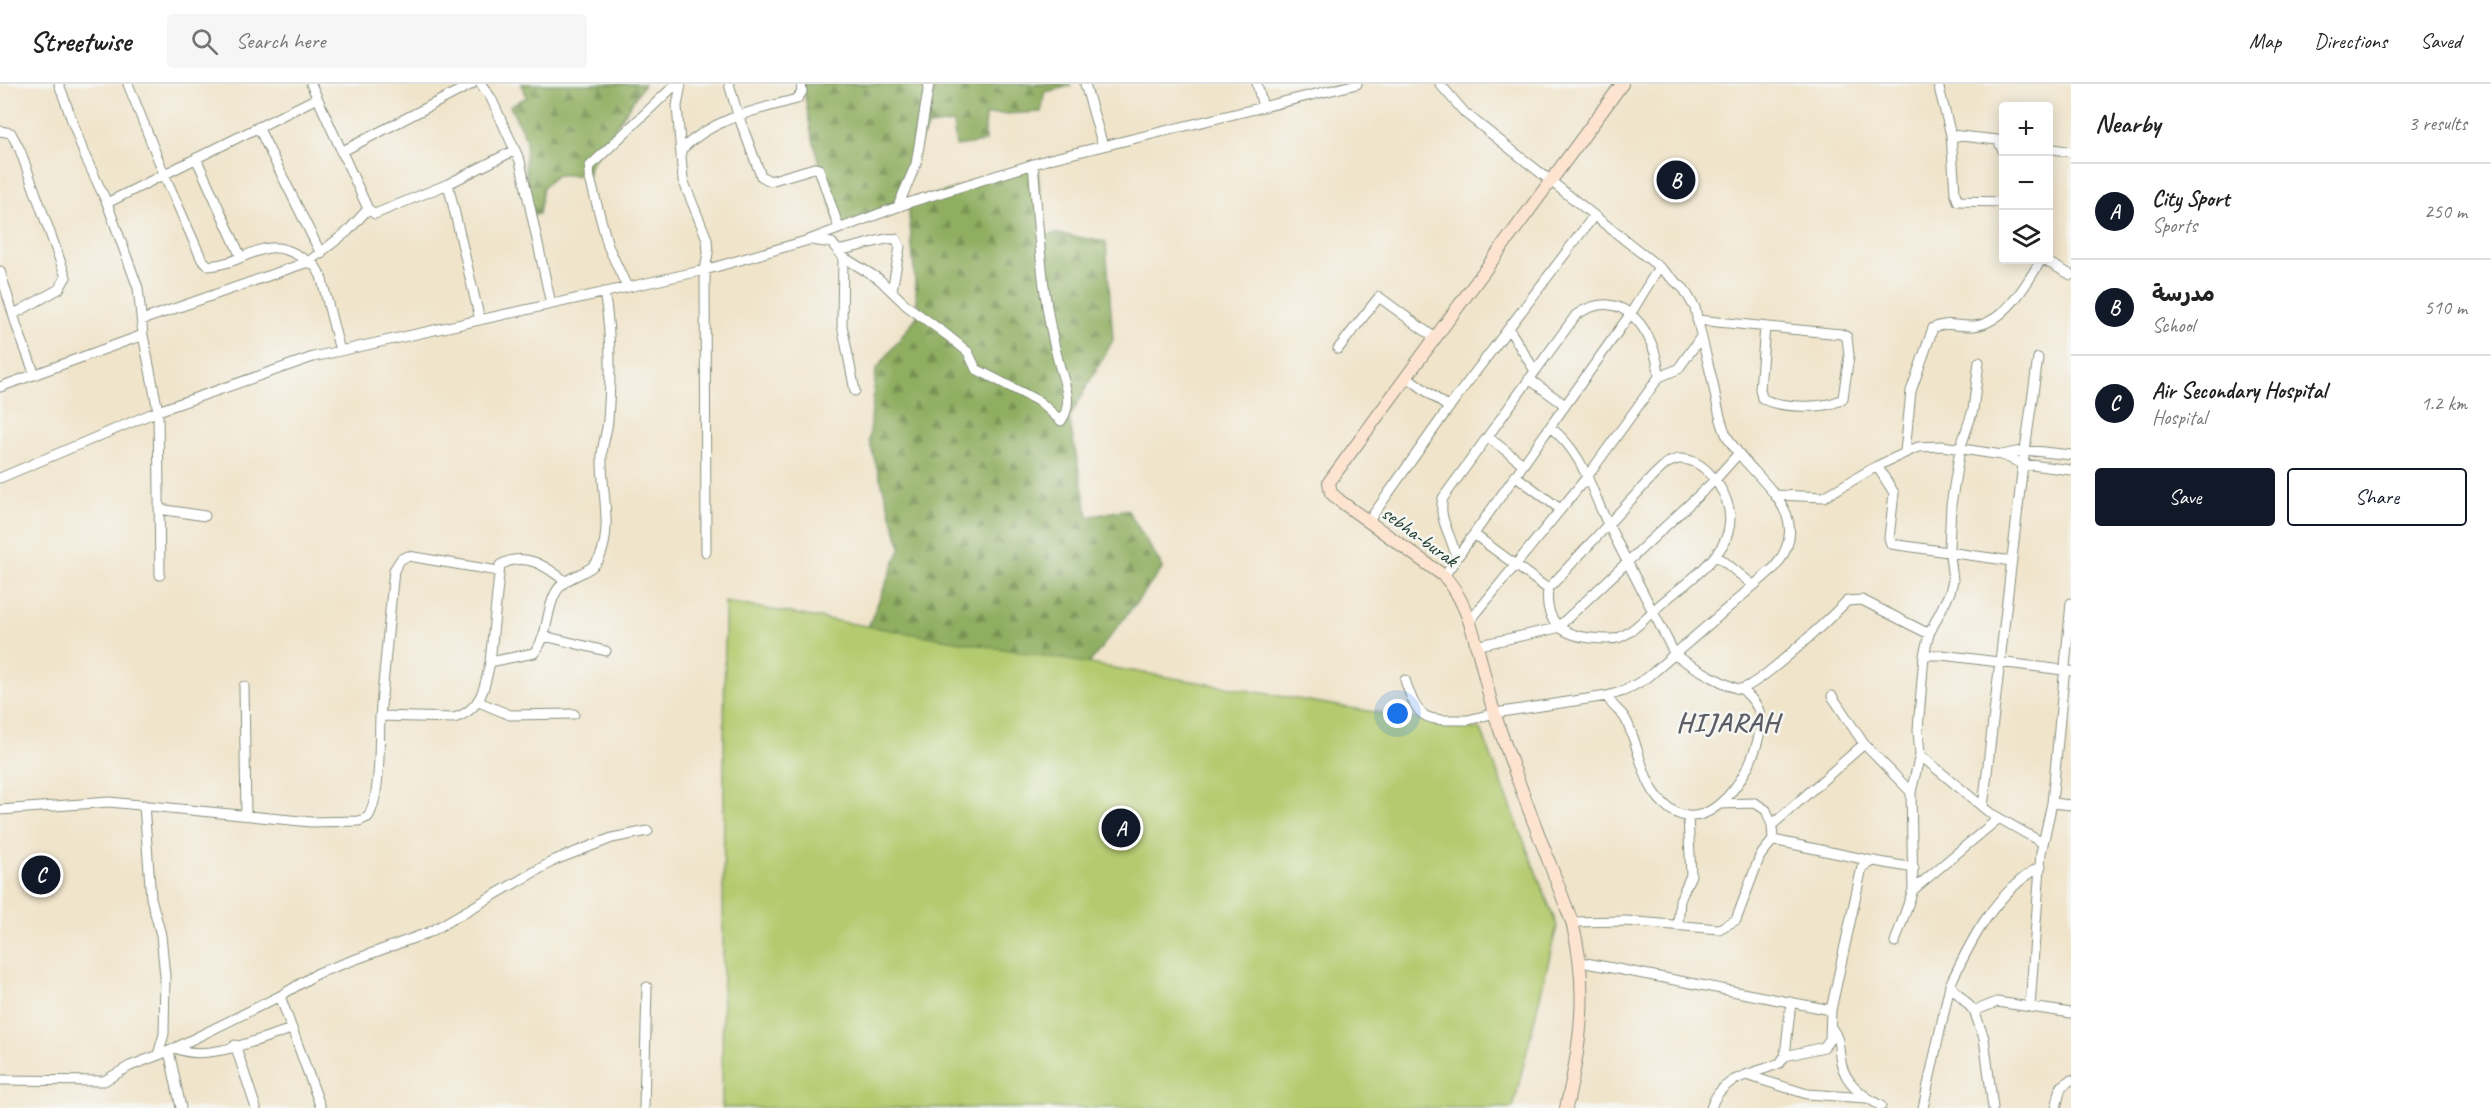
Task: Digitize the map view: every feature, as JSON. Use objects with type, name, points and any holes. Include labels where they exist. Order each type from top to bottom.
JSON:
[{"type":"main road","name":"sebha-burak","points":[[1566,1108],[1583,1014],[1581,962],[1572,922],[1495,713],[1469,622],[1457,591],[1444,576],[1331,493],[1330,478],[1622,84]]},
{"type":"street","points":[[59,84],[84,154],[107,203],[138,288],[143,335],[158,411],[160,575]]},
{"type":"street","points":[[128,84],[202,260],[209,266],[226,265],[241,257],[273,248],[292,249],[315,266],[321,276],[340,351]]},
{"type":"street","points":[[107,203],[258,127],[322,84]]},
{"type":"street","points":[[341,152],[472,84]]},
{"type":"street","points":[[481,84],[491,98],[521,166],[551,304]]},
{"type":"street","points":[[627,287],[608,246],[589,175],[590,166],[676,84]]},
{"type":"street","points":[[681,84],[677,106],[685,189],[708,243],[705,270],[706,552]]},
{"type":"street","points":[[729,84],[761,176],[766,180],[814,168],[819,169],[839,228]]},
{"type":"street","points":[[682,149],[709,127],[738,115],[797,99],[802,92],[801,84]]},
{"type":"street","points":[[898,207],[916,164],[929,84]]},
{"type":"street","points":[[1085,84],[1103,146]]},
{"type":"street","points":[[1257,84],[1263,107]]},
{"type":"street","points":[[0,478],[158,411],[313,357],[705,270],[809,240],[898,207],[1033,164],[1357,84]]},
{"type":"street","points":[[1405,680],[1413,705],[1419,713],[1430,718],[1468,720],[1495,713],[1607,696],[1636,685],[1675,656],[1775,567],[1785,550],[1788,520],[1778,495],[1738,454],[1719,414],[1689,295],[1659,267],[1593,217],[1465,113],[1450,99],[1440,84]]},
{"type":"street","points":[[1938,84],[1951,135],[1954,193],[1958,201],[1999,202]]},
{"type":"street","points":[[314,90],[368,210],[375,214],[448,184],[515,150]]},
{"type":"street","points":[[258,127],[321,254]]},
{"type":"street","points":[[0,131],[11,133],[20,150],[66,278],[59,289],[14,314]]},
{"type":"street","points":[[1951,135],[1999,141]]},
{"type":"street","points":[[2053,149],[2071,152]]},
{"type":"street","points":[[196,158],[241,257]]},
{"type":"street","points":[[809,240],[832,243],[842,254],[873,275],[907,306],[968,352],[976,369],[1040,402],[1061,421],[1068,411],[1067,388],[1058,361],[1049,317],[1033,164]]},
{"type":"street","points":[[448,184],[480,320]]},
{"type":"street","points":[[142,320],[308,262],[347,232],[368,210]]},
{"type":"street","points":[[1368,522],[1449,408],[1593,217]]},
{"type":"street","points":[[842,254],[888,237],[896,239],[900,247],[892,290]]},
{"type":"street","points":[[842,254],[842,325],[855,391]]},
{"type":"street","points":[[1905,452],[1911,391],[1933,328],[1943,323],[1975,326],[1996,316],[2024,288],[2040,264]]},
{"type":"street","points":[[2050,264],[2071,275]]},
{"type":"street","points":[[1444,576],[1631,313],[1659,267]]},
{"type":"street","points":[[0,271],[35,375]]},
{"type":"street","points":[[490,662],[534,653],[544,636],[555,594],[565,581],[597,562],[605,539],[602,452],[608,423],[610,349],[604,292]]},
{"type":"street","points":[[1338,349],[1379,297],[1435,338]]},
{"type":"street","points":[[1456,559],[1455,548],[1443,520],[1442,501],[1532,375],[1580,313],[1602,306],[1631,313],[1640,320],[1649,334],[1657,356],[1659,377]]},
{"type":"street","points":[[1697,320],[1841,334],[1847,337],[1849,356],[1843,398],[1836,404],[1797,406],[1768,402],[1762,398],[1760,388],[1765,327]]},
{"type":"street","points":[[1509,329],[1532,375],[1565,405]]},
{"type":"street","points":[[0,387],[143,335]]},
{"type":"street","points":[[1469,622],[1587,477],[1659,377],[1678,369],[1701,337]]},
{"type":"street","points":[[1983,807],[2023,464],[2038,358]]},
{"type":"street","points":[[1895,942],[1913,890],[1911,792],[1920,754],[1918,730],[1924,655],[1929,634],[1950,592],[1953,570],[1950,552],[1951,505],[1960,449],[1973,410],[1978,362]]},
{"type":"street","points":[[1406,376],[1449,408]]},
{"type":"street","points":[[1550,427],[1572,447],[1585,467],[1587,477],[1607,522],[1675,656],[1729,685],[1742,688],[1753,700],[1760,714],[1755,752],[1744,773],[1719,804],[1707,813],[1688,817],[1672,810],[1656,793],[1645,773],[1628,724],[1623,715],[1614,709],[1607,696]]},
{"type":"street","points":[[1488,437],[1523,464]]},
{"type":"street","points":[[1778,495],[1824,497],[1905,452],[1930,446],[2002,455],[2023,464],[2071,470]]},
{"type":"street","points":[[2002,455],[2025,450],[2071,455]]},
{"type":"street","points":[[1475,646],[1557,628],[1715,480],[1738,454]]},
{"type":"street","points":[[1475,535],[1548,589],[1551,618],[1557,628],[1576,636],[1614,639],[1628,633],[1716,555],[1728,535],[1731,521],[1727,502],[1715,480],[1705,468],[1691,460],[1672,461],[1663,466],[1607,522],[1548,589]]},
{"type":"street","points":[[1877,466],[1894,493],[1889,542],[2012,561]]},
{"type":"street","points":[[1516,476],[1560,509]]},
{"type":"street","points":[[159,509],[205,516]]},
{"type":"street","points":[[1716,555],[1754,585]]},
{"type":"street","points":[[0,810],[109,802],[338,822],[358,821],[368,817],[374,797],[394,570],[397,562],[408,556],[498,571]]},
{"type":"street","points":[[380,716],[454,718],[466,715],[479,702],[490,662],[500,566],[506,562],[536,561],[565,581]]},
{"type":"street","points":[[1742,688],[1753,683],[1793,651],[1847,602],[1854,599],[1862,600],[1929,634]]},
{"type":"street","points":[[2030,1007],[2043,843],[2052,803],[2067,671],[2071,603]]},
{"type":"street","points":[[544,636],[606,651]]},
{"type":"street","points":[[1924,655],[2067,671]]},
{"type":"street","points":[[244,686],[246,815]]},
{"type":"street","points":[[1832,696],[1864,744],[1911,792]]},
{"type":"street","points":[[479,702],[510,714],[574,714]]},
{"type":"street","points":[[1772,825],[1864,744]]},
{"type":"street","points":[[1920,754],[1983,807],[2043,843]]},
{"type":"street","points":[[1572,922],[1626,921],[1719,929],[1733,923],[1741,910],[1760,856],[1773,840],[1772,825],[1766,810],[1755,803],[1719,804]]},
{"type":"street","points":[[2052,803],[2071,805]]},
{"type":"street","points":[[144,805],[151,898],[161,935],[165,976],[164,1034],[158,1055]]},
{"type":"street","points":[[1678,926],[1680,900],[1691,875],[1688,817]]},
{"type":"street","points":[[1913,890],[1999,818]]},
{"type":"street","points":[[0,1080],[104,1081],[130,1065],[172,1050],[280,996],[318,973],[430,932],[555,860],[612,838],[648,831]]},
{"type":"street","points":[[1773,840],[1914,868]]},
{"type":"street","points":[[1785,1056],[1824,1047],[1830,1039],[1831,1010],[1860,871],[1866,864],[1874,861]]},
{"type":"street","points":[[1923,1108],[1950,985],[1994,905],[2019,879],[2041,866]]},
{"type":"street","points":[[1581,962],[1831,1010]]},
{"type":"street","points":[[1950,985],[1974,1011],[1984,1038],[1993,1108]]},
{"type":"street","points":[[644,1108],[647,987]]},
{"type":"street","points":[[280,996],[321,1108]]},
{"type":"street","points":[[1711,1108],[1715,1095],[1730,1081],[1744,1074],[1762,1071],[1780,1063],[1785,1056],[1791,1002]]},
{"type":"street","points":[[1974,1011],[1997,1002],[2071,1013]]},
{"type":"street","points":[[1831,1027],[1839,1038],[1841,1063],[1854,1088],[1878,1107],[1892,1108]]},
{"type":"street","points":[[172,1050],[199,1054],[292,1029]]},
{"type":"street","points":[[235,1046],[256,1108]]},
{"type":"street","points":[[172,1050],[181,1108]]},
{"type":"street","points":[[1744,1074],[1807,1094],[1866,1098]]},
{"type":"street","points":[[2056,1108],[2061,1087],[2071,1080]]},
{"type":"green space","points":[[521,84],[644,84],[590,166],[589,175],[557,175],[543,187],[539,214],[532,216],[525,166],[526,139],[510,106],[527,97]]},
{"type":"green space","points":[[803,84],[1070,84],[1071,86],[1045,92],[1041,112],[985,115],[985,142],[956,146],[953,123],[928,126],[921,139],[898,206],[837,226],[811,132]]},
{"type":"green space","points":[[1037,163],[1044,235],[1057,234],[1106,242],[1113,340],[1069,418],[1088,517],[1127,509],[1163,568],[1088,665],[868,627],[901,547],[869,441],[876,370],[918,315],[908,203]]},
{"type":"green space","points":[[725,602],[1481,730],[1557,926],[1513,1108],[722,1108]]},
{"type":"place","name":"مدرسة","points":[[1676,180]]},
{"type":"place","name":"City Sport","points":[[1121,828]]},
{"type":"place","name":"Air Secondary Hospital","points":[[41,875]]},
{"type":"district","name":"HIJARAH","points":[[1728,722]]}]
